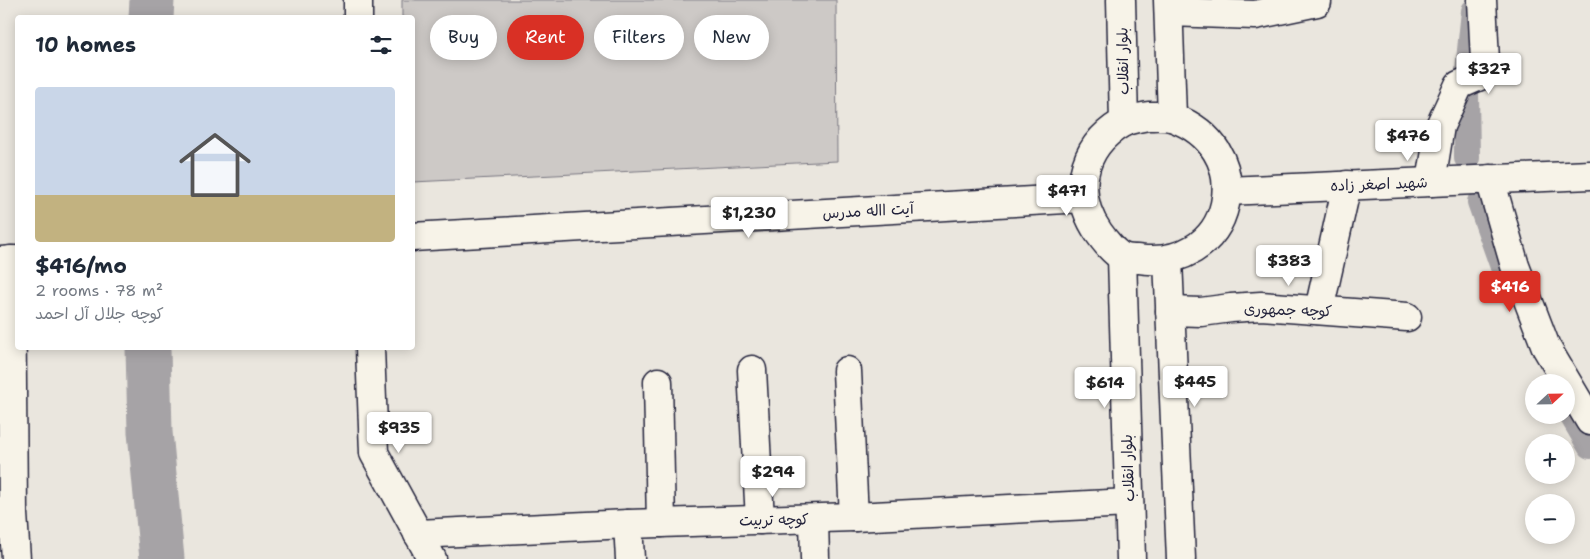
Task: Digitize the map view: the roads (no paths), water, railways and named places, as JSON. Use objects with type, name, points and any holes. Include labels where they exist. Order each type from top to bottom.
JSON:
[{"type":"street","points":[[358,0],[358,15]]},
{"type":"street","name":"بلوار انقلاب","points":[[1121,0],[1124,122]]},
{"type":"street","points":[[1172,117],[1168,6],[1255,15],[1317,2],[1317,0]]},
{"type":"street","points":[[1431,182],[1440,126],[1459,85],[1482,75],[1485,61],[1482,0]]},
{"type":"street","points":[[1148,116],[1172,117],[1195,127],[1213,144],[1224,166],[1227,191],[1222,215],[1210,236],[1191,252],[1168,260],[1144,260],[1122,257],[1104,239],[1090,220],[1083,198],[1083,176],[1091,154],[1105,135],[1124,122],[1148,116]]},
{"type":"street","name":"شهید اصغر زاده","points":[[1227,191],[1590,175]]},
{"type":"street","points":[[1490,179],[1515,266],[1546,348],[1590,421]]},
{"type":"street","points":[[1319,310],[1347,185]]},
{"type":"street","name":"آیت االه مدرس","points":[[415,237],[1083,198]]},
{"type":"street","name":"بلوار انقلاب","points":[[1122,257],[1131,559]]},
{"type":"street","points":[[10,260],[12,514],[16,559]]},
{"type":"street","points":[[1168,260],[1181,559]]},
{"type":"street","name":"کوچه جمهوری","points":[[1170,311],[1201,312],[1261,306],[1406,317]]},
{"type":"street","points":[[370,350],[374,453],[432,559]]},
{"type":"street","points":[[752,370],[760,520]]},
{"type":"street","points":[[847,371],[854,518]]},
{"type":"street","points":[[658,382],[661,523]]},
{"type":"street","name":"کوچه تربیت","points":[[418,534],[628,524],[854,518],[1130,503]]},
{"type":"street","points":[[814,519],[815,559]]},
{"type":"street","points":[[628,524],[630,559]]},
{"type":"waterway","points":[[151,15],[152,0]]},
{"type":"waterway","points":[[1468,70],[1474,11]]},
{"type":"waterway","points":[[1466,93],[1467,158]]},
{"type":"waterway","points":[[1480,202],[1503,267]]},
{"type":"waterway","points":[[148,350],[150,432],[162,559]]},
{"type":"waterway","points":[[1575,420],[1590,446]]}]
